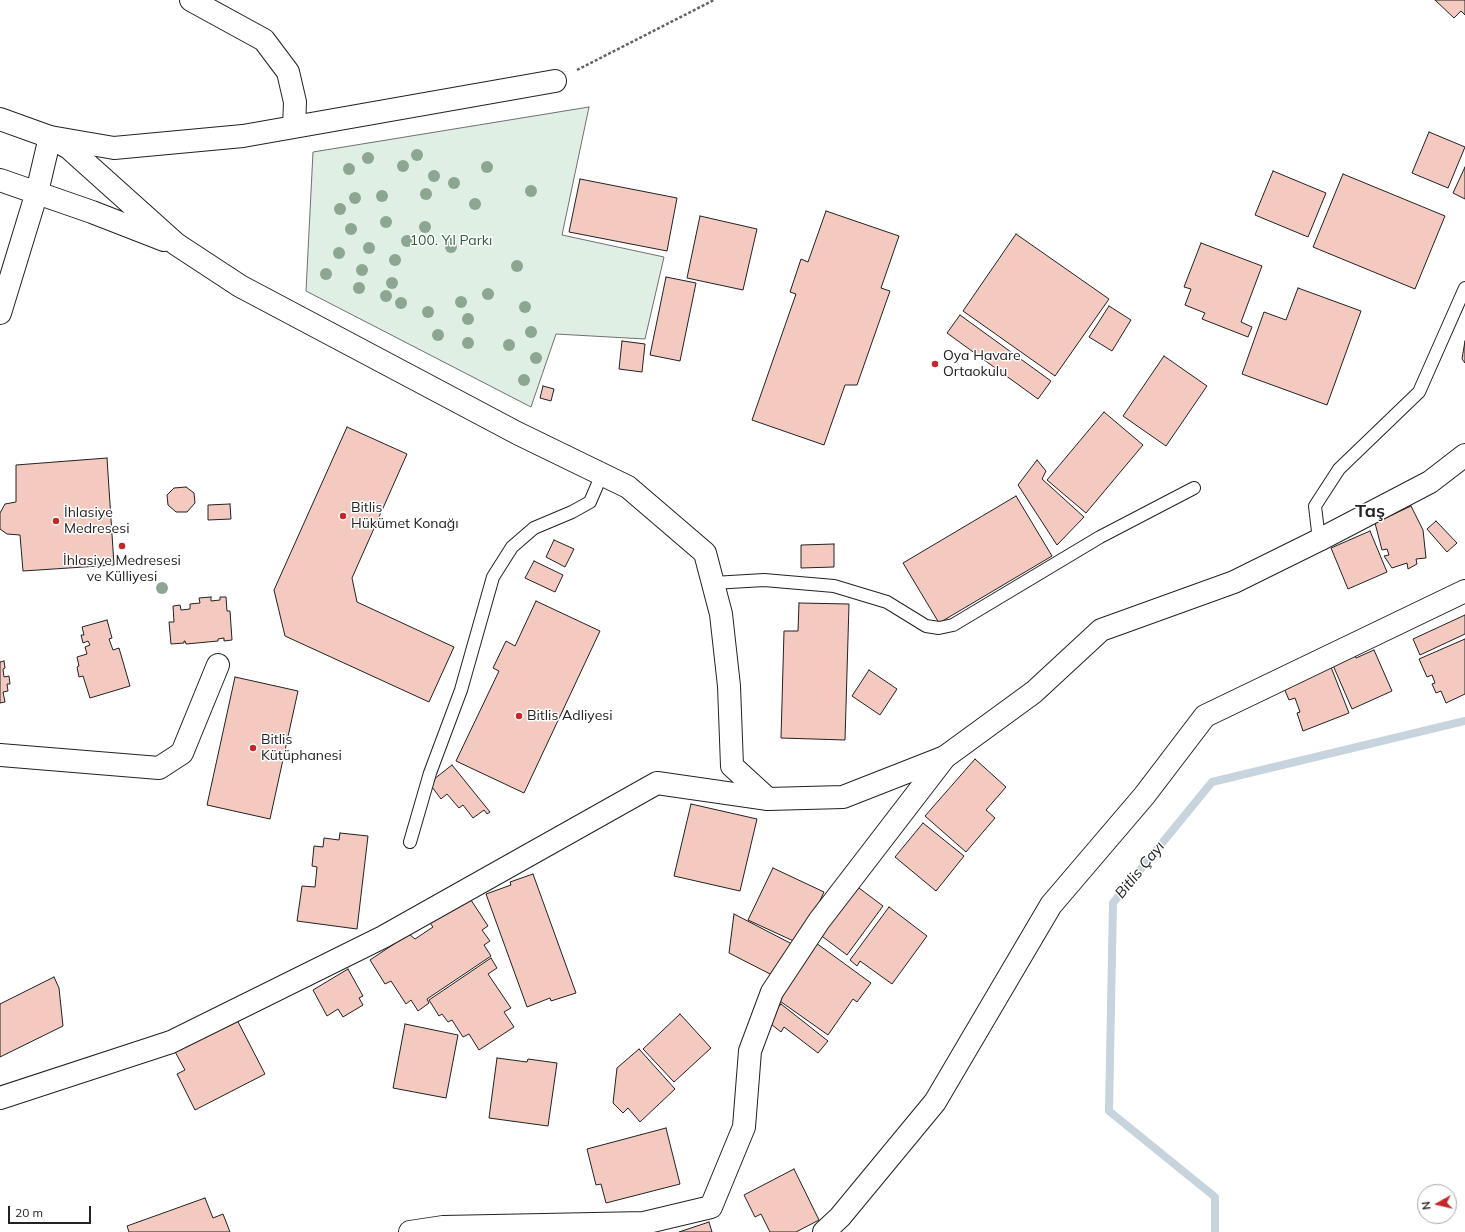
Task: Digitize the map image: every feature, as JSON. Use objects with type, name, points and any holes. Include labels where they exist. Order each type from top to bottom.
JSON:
[{"type":"street","points":[[192,0],[264,40],[288,72],[295,102],[294,127]]},
{"type":"street","points":[[0,119],[50,137],[114,148],[243,136],[555,81]]},
{"type":"street","points":[[0,313],[37,192],[50,137]]},
{"type":"street","points":[[50,137],[69,148],[176,244],[240,286],[517,433],[628,487],[705,553],[721,614],[729,686],[732,766],[768,799]]},
{"type":"street","points":[[0,180],[37,192],[176,244]]},
{"type":"street","points":[[0,1098],[170,1042],[383,937],[657,783],[768,799],[843,797],[945,757],[1034,692],[1101,630],[1234,582],[1319,540],[1430,482],[1465,455]]},
{"type":"street","points":[[824,1232],[840,1217],[935,1102],[1051,905],[1144,796],[1205,716],[1465,591]]},
{"type":"street","points":[[0,755],[158,768],[182,753],[218,665]]},
{"type":"street","points":[[410,1232],[443,1226],[644,1223],[712,1207],[744,1127],[750,1051],[772,992],[819,921],[945,757]]},
{"type":"lane","points":[[1319,540],[1315,506],[1339,469],[1419,392],[1465,288]]},
{"type":"lane","points":[[410,842],[430,773],[461,690],[493,577],[512,547],[534,528],[572,512],[590,502],[602,474]]},
{"type":"lane","points":[[713,583],[764,580],[834,586],[887,602],[926,626],[939,628],[953,625],[1100,537],[1194,488]]},
{"type":"path","points":[[555,81],[714,0]]},
{"type":"green space","name":"100. Yıl Parkı","points":[[589,107],[562,235],[664,257],[645,339],[556,334],[531,407],[306,291],[313,152]]},
{"type":"building","points":[[1435,0],[1465,0],[1465,15],[1461,11],[1454,18]]},
{"type":"building","points":[[1429,132],[1465,147],[1448,188],[1412,173]]},
{"type":"building","points":[[1465,167],[1465,199],[1453,193]]},
{"type":"building","points":[[1273,171],[1326,193],[1308,237],[1255,215]]},
{"type":"building","points":[[1343,174],[1445,216],[1415,289],[1313,247]]},
{"type":"building","points":[[580,179],[677,198],[667,251],[569,232]]},
{"type":"building","points":[[826,211],[899,236],[881,288],[890,291],[857,385],[845,385],[824,445],[752,420],[796,294],[790,292],[801,259],[808,262]]},
{"type":"building","points":[[700,216],[757,229],[743,290],[687,278]]},
{"type":"building","points":[[1016,234],[1109,299],[1055,376],[963,311]]},
{"type":"building","points":[[1201,243],[1262,266],[1241,322],[1252,327],[1248,337],[1202,319],[1205,313],[1185,305],[1191,289],[1184,287]]},
{"type":"building","points":[[666,277],[696,283],[680,361],[650,355]]},
{"type":"building","points":[[1298,288],[1361,311],[1327,405],[1242,374],[1264,312],[1286,320]]},
{"type":"building","points":[[1109,306],[1131,320],[1112,351],[1089,337]]},
{"type":"building","points":[[960,315],[1051,381],[1038,399],[947,333]]},
{"type":"building","points":[[622,341],[645,344],[642,372],[619,369]]},
{"type":"building","points":[[1465,341],[1465,363],[1462,359]]},
{"type":"building","points":[[1164,356],[1207,386],[1166,446],[1123,416]]},
{"type":"building","points":[[543,386],[554,389],[551,401],[540,398]]},
{"type":"building","points":[[1104,412],[1143,445],[1086,513],[1047,480]]},
{"type":"building","name":"Bitlis Hükümet Konağı","points":[[347,427],[407,454],[352,578],[357,602],[454,647],[429,702],[285,636],[274,590]]},
{"type":"building","name":"İhlasiye Medresesi","points":[[107,458],[114,565],[23,571],[20,535],[7,534],[0,529],[0,513],[5,504],[16,502],[16,465]]},
{"type":"building","points":[[1037,460],[1046,471],[1042,479],[1084,517],[1057,545],[1018,485]]},
{"type":"building","points":[[186,487],[194,493],[195,503],[187,512],[176,512],[168,505],[167,495],[174,488]]},
{"type":"building","points":[[1016,496],[1052,556],[939,623],[903,563]]},
{"type":"building","points":[[230,504],[231,519],[208,520],[208,505]]},
{"type":"building","points":[[1411,506],[1423,530],[1426,558],[1416,559],[1417,564],[1408,569],[1407,563],[1392,568],[1384,556],[1389,555],[1387,549],[1382,550],[1375,523]]},
{"type":"building","points":[[1436,521],[1457,543],[1447,552],[1427,529]]},
{"type":"building","points":[[1370,531],[1387,572],[1348,589],[1331,548]]},
{"type":"building","points":[[554,540],[574,549],[565,567],[546,557]]},
{"type":"building","points":[[834,544],[834,567],[801,568],[801,545]]},
{"type":"building","points":[[534,561],[563,575],[555,592],[525,578]]},
{"type":"building","points":[[211,597],[211,601],[220,600],[220,597],[226,597],[227,611],[230,611],[232,640],[224,641],[224,638],[218,639],[218,641],[186,644],[184,641],[184,643],[171,644],[169,622],[174,622],[173,606],[180,605],[181,610],[190,609],[190,604],[200,603],[199,598]]},
{"type":"building","name":"Bitlis Adliyesi","points":[[536,601],[600,631],[524,793],[456,761],[499,671],[493,668],[506,641],[515,646]]},
{"type":"building","points":[[799,603],[849,604],[845,740],[781,738],[784,631],[798,631]]},
{"type":"building","points":[[1465,615],[1465,634],[1420,655],[1413,639]]},
{"type":"building","points":[[107,620],[112,638],[109,639],[113,650],[119,648],[130,686],[90,698],[83,676],[79,677],[77,667],[79,666],[77,657],[87,654],[85,647],[90,645],[88,641],[83,643],[81,635],[84,635],[82,627]]},
{"type":"building","points":[[1465,639],[1465,694],[1446,703],[1441,691],[1436,693],[1432,684],[1435,683],[1432,675],[1427,677],[1419,659]]},
{"type":"building","points":[[1374,650],[1392,691],[1352,709],[1332,663],[1354,653],[1356,658]]},
{"type":"building","points":[[4,661],[4,677],[9,676],[10,684],[7,684],[8,691],[3,692],[5,702],[0,703],[0,662]]},
{"type":"building","points":[[1329,662],[1349,713],[1303,731],[1297,713],[1300,712],[1295,698],[1289,700],[1281,681]]},
{"type":"building","points":[[869,670],[897,689],[880,715],[852,696]]},
{"type":"building","name":"Bitlis Kütüphanesi","points":[[235,677],[298,691],[270,819],[207,805]]},
{"type":"building","points":[[975,759],[1006,787],[986,810],[995,818],[966,852],[925,816]]},
{"type":"building","points":[[452,765],[490,812],[487,814],[484,810],[473,818],[463,805],[459,808],[447,794],[441,799],[429,783]]},
{"type":"building","points":[[691,804],[757,819],[740,891],[674,876]]},
{"type":"building","points":[[923,823],[964,856],[936,891],[895,857]]},
{"type":"building","points":[[340,833],[368,836],[357,929],[297,921],[302,886],[315,887],[317,867],[312,866],[314,846],[323,847],[324,838],[339,840]]},
{"type":"building","points":[[773,868],[824,892],[800,944],[748,920]]},
{"type":"building","points":[[533,874],[576,993],[551,1001],[550,998],[527,1007],[486,894],[511,885],[510,882]]},
{"type":"building","points":[[855,885],[883,906],[847,955],[819,934]]},
{"type":"building","points":[[469,897],[488,926],[482,930],[490,941],[484,945],[491,956],[427,999],[429,1003],[418,1011],[411,1000],[406,1004],[391,981],[385,984],[370,960],[409,934],[415,939],[433,927],[430,923]]},
{"type":"building","points":[[889,907],[927,936],[892,984],[860,961],[857,966],[850,960]]},
{"type":"building","points":[[734,914],[792,944],[776,977],[729,953]]},
{"type":"building","points":[[816,943],[871,983],[857,1002],[853,999],[828,1035],[777,999]]},
{"type":"building","points":[[491,958],[497,968],[488,974],[511,1008],[504,1012],[514,1027],[479,1050],[469,1034],[463,1037],[452,1020],[448,1022],[442,1014],[439,1016],[429,1000]]},
{"type":"building","points":[[348,969],[363,996],[359,998],[363,1005],[343,1017],[338,1009],[327,1016],[313,990]]},
{"type":"building","points":[[54,977],[59,988],[63,1026],[0,1057],[0,1004]]},
{"type":"building","points":[[781,1004],[828,1041],[818,1053],[784,1027],[781,1032],[767,1021]]},
{"type":"building","points":[[680,1014],[711,1048],[674,1082],[643,1049]]},
{"type":"building","points":[[235,1016],[265,1074],[195,1110],[177,1074],[185,1070],[173,1048]]},
{"type":"building","points":[[405,1024],[458,1035],[446,1098],[393,1088]]},
{"type":"building","points":[[639,1049],[675,1089],[640,1122],[628,1108],[623,1113],[613,1103],[617,1068]]},
{"type":"building","points":[[497,1058],[527,1062],[528,1059],[557,1063],[548,1126],[489,1118]]},
{"type":"building","points":[[666,1128],[680,1184],[606,1203],[601,1184],[596,1185],[587,1149]]},
{"type":"building","points":[[794,1169],[819,1220],[796,1232],[770,1232],[761,1214],[755,1217],[744,1195]]},
{"type":"building","points":[[205,1198],[213,1218],[223,1214],[230,1232],[129,1232],[127,1226]]},
{"type":"building","points":[[709,1222],[712,1232],[679,1232]]},
{"type":"waterway","name":"Bitlis Çayı","points":[[1215,1232],[1215,1197],[1109,1111],[1113,903],[1212,782],[1465,721]]},
{"type":"place","name":"Oya Havare Ortaokulu","points":[[935,364]]},
{"type":"place","name":"Bitlis Hükümet Konağı","points":[[343,516]]},
{"type":"place","name":"İhlasiye Medresesi","points":[[56,521]]},
{"type":"place","name":"İhlasiye Medresesi ve Külliyesi","points":[[122,546]]},
{"type":"place","name":"Bitlis Adliyesi","points":[[519,716]]},
{"type":"place","name":"Bitlis Kütüphanesi","points":[[253,748]]},
{"type":"district","name":"Taş","points":[[1370,512]]}]
